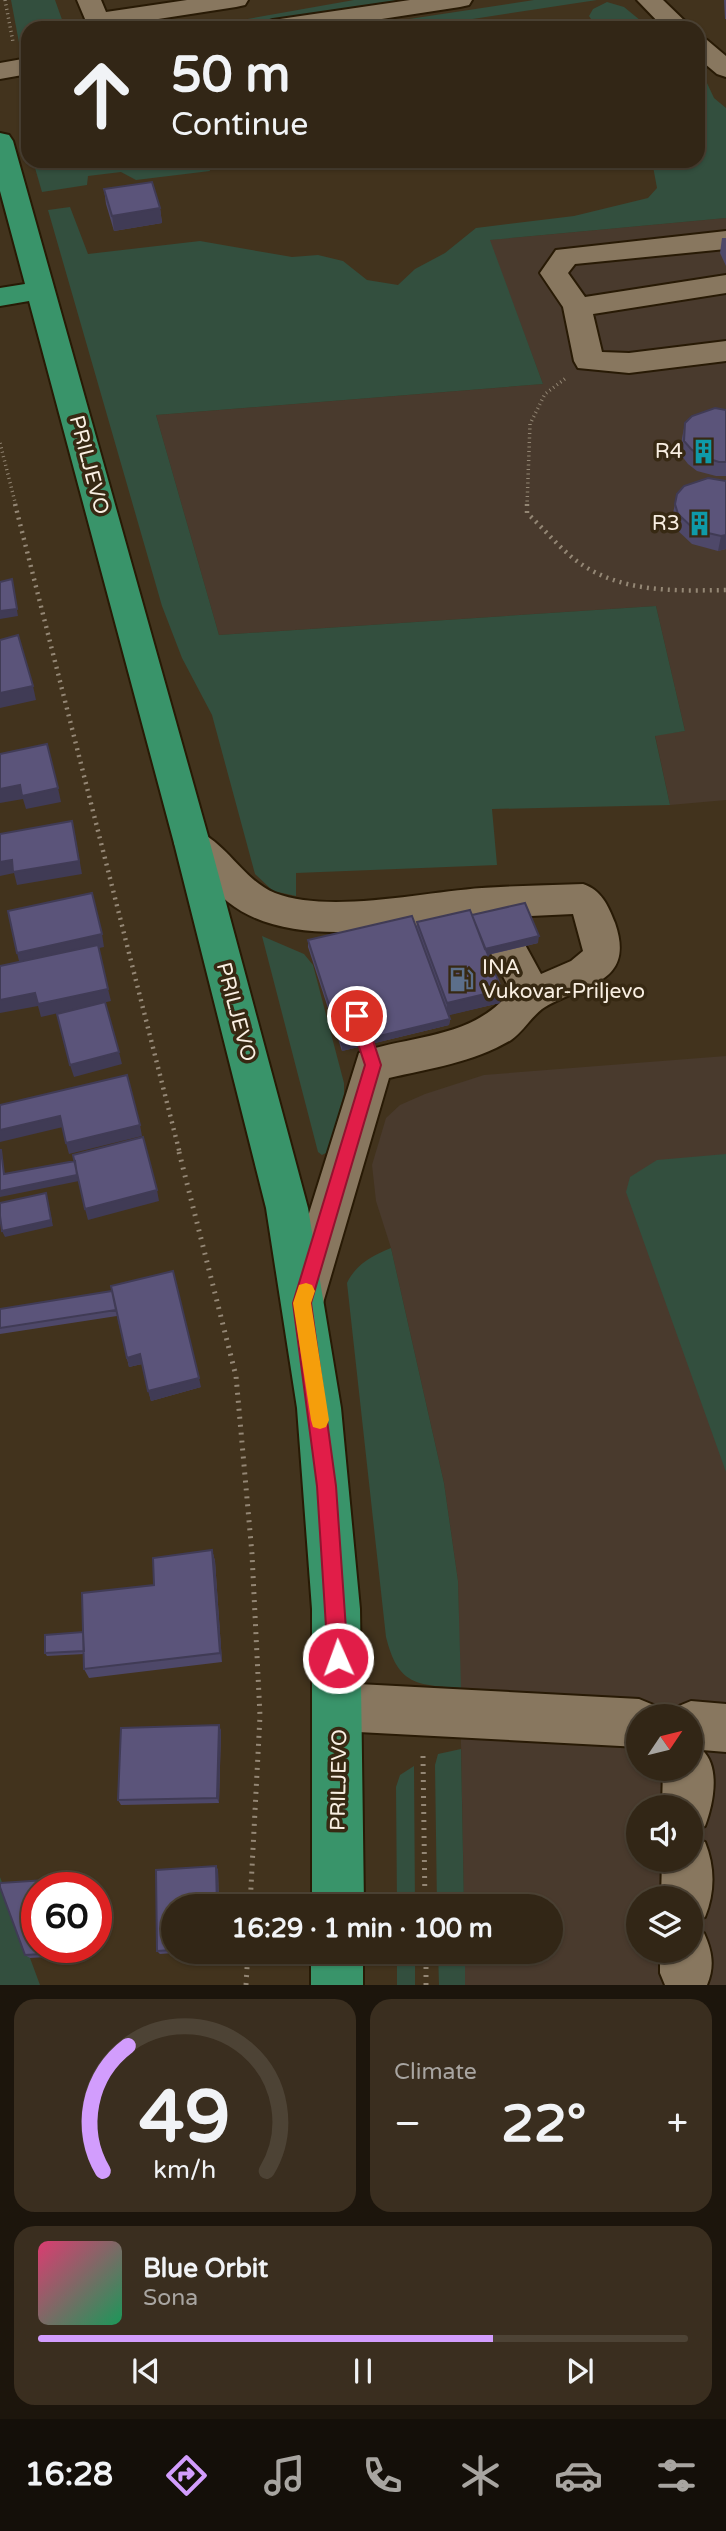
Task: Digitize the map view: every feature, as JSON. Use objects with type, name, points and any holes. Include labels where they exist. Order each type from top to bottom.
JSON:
[{"type":"main road","name":"PRILJEVO","points":[[0,141],[192,843],[287,1208],[318,1408],[329,1513],[339,1707],[338,1894]]},
{"type":"main road","points":[[0,297],[41,290]]},
{"type":"main road","points":[[337,1964],[337,1985]]},
{"type":"lane","points":[[89,0],[97,21],[228,1],[229,21]]},
{"type":"lane","points":[[374,21],[460,0]]},
{"type":"lane","points":[[649,0],[672,21]]},
{"type":"lane","points":[[705,51],[726,69]]},
{"type":"lane","points":[[0,71],[21,57]]},
{"type":"lane","points":[[726,240],[566,256],[554,273],[578,307],[589,361],[629,363],[726,351]]},
{"type":"lane","points":[[578,307],[726,284]]},
{"type":"lane","points":[[192,843],[242,892],[268,907],[326,918],[574,897],[583,899],[590,908],[602,946],[602,957],[585,972],[529,997],[507,1025],[488,1036],[373,1065]]},
{"type":"lane","points":[[484,904],[526,983],[529,997]]},
{"type":"lane","points":[[326,918],[338,955]]},
{"type":"lane","points":[[302,1303],[373,1065],[361,1028]]},
{"type":"lane","points":[[339,1707],[626,1722]]},
{"type":"lane","points":[[704,1726],[726,1728]]},
{"type":"path","points":[[5,0],[21,57]]},
{"type":"path","points":[[589,361],[545,394],[530,424],[527,513],[583,565],[624,586],[663,591],[726,590]]},
{"type":"path","points":[[0,443],[236,1376],[252,1554],[260,1716],[251,1894]]},
{"type":"path","points":[[422,1713],[425,1894]]},
{"type":"path","points":[[246,1985],[247,1964]]},
{"type":"path","points":[[426,1964],[426,1985]]},
{"type":"shaded area","points":[[726,218],[726,800],[670,805],[655,735],[685,731],[656,606],[219,635],[156,415],[543,384],[489,240]]},
{"type":"shaded area","points":[[726,1056],[726,1985],[465,1985],[465,1964],[563,1964],[563,1894],[464,1894],[458,1581],[444,1483],[391,1248],[376,1201],[372,1165],[386,1118],[400,1105],[484,1075]]},
{"type":"green space","points":[[11,0],[55,0],[62,21],[21,21],[20,48]]},
{"type":"green space","points":[[354,0],[416,0],[281,21],[242,20]]},
{"type":"green space","points":[[534,0],[597,0],[460,21],[396,21]]},
{"type":"green space","points":[[607,2],[624,7],[641,21],[592,21],[589,16],[593,9]]},
{"type":"green space","points":[[705,79],[714,98],[726,108],[726,218],[490,240],[543,384],[156,415],[219,635],[656,606],[685,731],[655,736],[670,805],[492,809],[497,865],[296,873],[296,896],[273,891],[255,874],[212,715],[182,658],[162,606],[48,210],[70,207],[88,254],[200,241],[292,257],[318,255],[343,261],[367,280],[398,285],[415,269],[445,253],[476,228],[574,216],[648,198],[657,188],[653,168],[705,168]]},
{"type":"green space","points":[[35,168],[209,168],[210,171],[136,180],[121,172],[88,176],[87,185],[42,192]]},
{"type":"green space","points":[[262,936],[304,954],[313,965],[344,1083],[344,1094],[328,1152],[322,1155],[318,1152]]},
{"type":"green space","points":[[726,1154],[726,1472],[626,1192],[630,1177],[657,1160]]},
{"type":"green space","points":[[391,1248],[444,1483],[458,1581],[461,1688],[432,1686],[411,1679],[396,1665],[386,1637],[347,1283],[365,1261]]},
{"type":"green space","points":[[461,1749],[464,1894],[437,1894],[435,1765],[438,1754]]},
{"type":"green space","points":[[414,1766],[415,1894],[397,1894],[396,1787],[400,1775]]},
{"type":"green space","points":[[0,1877],[21,1934],[21,1963],[32,1963],[40,1985],[0,1985]]},
{"type":"green space","points":[[397,1964],[415,1964],[415,1985],[397,1985]]},
{"type":"green space","points":[[438,1964],[465,1964],[465,1985],[439,1985]]},
{"type":"building","points":[[152,182],[160,208],[112,216],[104,189]]},
{"type":"building","name":"R4","points":[[715,408],[726,410],[726,462],[700,456],[684,441],[685,423],[692,416]]},
{"type":"building","name":"R3","points":[[708,478],[726,481],[726,535],[695,530],[678,514],[675,504],[677,494],[684,486]]},
{"type":"building","points":[[12,579],[17,609],[0,611],[0,582]]},
{"type":"building","points":[[18,635],[33,686],[0,693],[0,640]]},
{"type":"building","points":[[47,744],[58,788],[22,796],[20,785],[0,789],[0,754]]},
{"type":"building","points":[[72,821],[79,861],[13,872],[12,860],[0,862],[0,834]]},
{"type":"building","points":[[92,893],[102,934],[17,953],[8,911]]},
{"type":"building","points":[[525,903],[539,936],[485,949],[472,915]]},
{"type":"building","name":"INA Vukovar-Priljevo","points":[[470,910],[502,990],[447,1003],[417,922]]},
{"type":"building","points":[[412,916],[450,1019],[342,1045],[308,940]]},
{"type":"building","points":[[98,945],[108,989],[38,1004],[35,993],[0,1000],[0,966]]},
{"type":"building","points":[[105,1002],[119,1052],[70,1065],[57,1014]]},
{"type":"building","points":[[127,1075],[140,1125],[66,1143],[60,1116],[0,1130],[0,1105]]},
{"type":"building","points":[[143,1137],[157,1190],[85,1209],[73,1155]]},
{"type":"building","points":[[0,1150],[4,1174],[75,1161],[77,1175],[0,1191]]},
{"type":"building","points":[[46,1193],[51,1220],[2,1231],[0,1203]]},
{"type":"building","points":[[173,1271],[199,1378],[148,1391],[140,1354],[127,1358],[111,1286]]},
{"type":"building","points":[[112,1291],[116,1310],[0,1328],[0,1309]]},
{"type":"building","points":[[212,1550],[220,1653],[84,1669],[82,1593],[154,1585],[153,1558]]},
{"type":"building","points":[[83,1632],[84,1651],[45,1653],[45,1635]]},
{"type":"building","points":[[219,1725],[217,1798],[118,1800],[121,1728]]},
{"type":"building","points":[[216,1866],[217,1894],[161,1894],[161,1951],[157,1951],[156,1870]]},
{"type":"building","points":[[21,1882],[21,1944],[0,1887],[0,1883]]},
{"type":"slow traffic","points":[[306,1291],[302,1303],[320,1420]]},
{"type":"place","name":"R4","points":[[703,451]]},
{"type":"place","name":"R3","points":[[700,523]]},
{"type":"place","name":"INA Vukovar-Priljevo","points":[[462,979]]},
{"type":"route","points":[[338,1658],[329,1513],[318,1408],[302,1303],[373,1065],[357,1016]]}]
